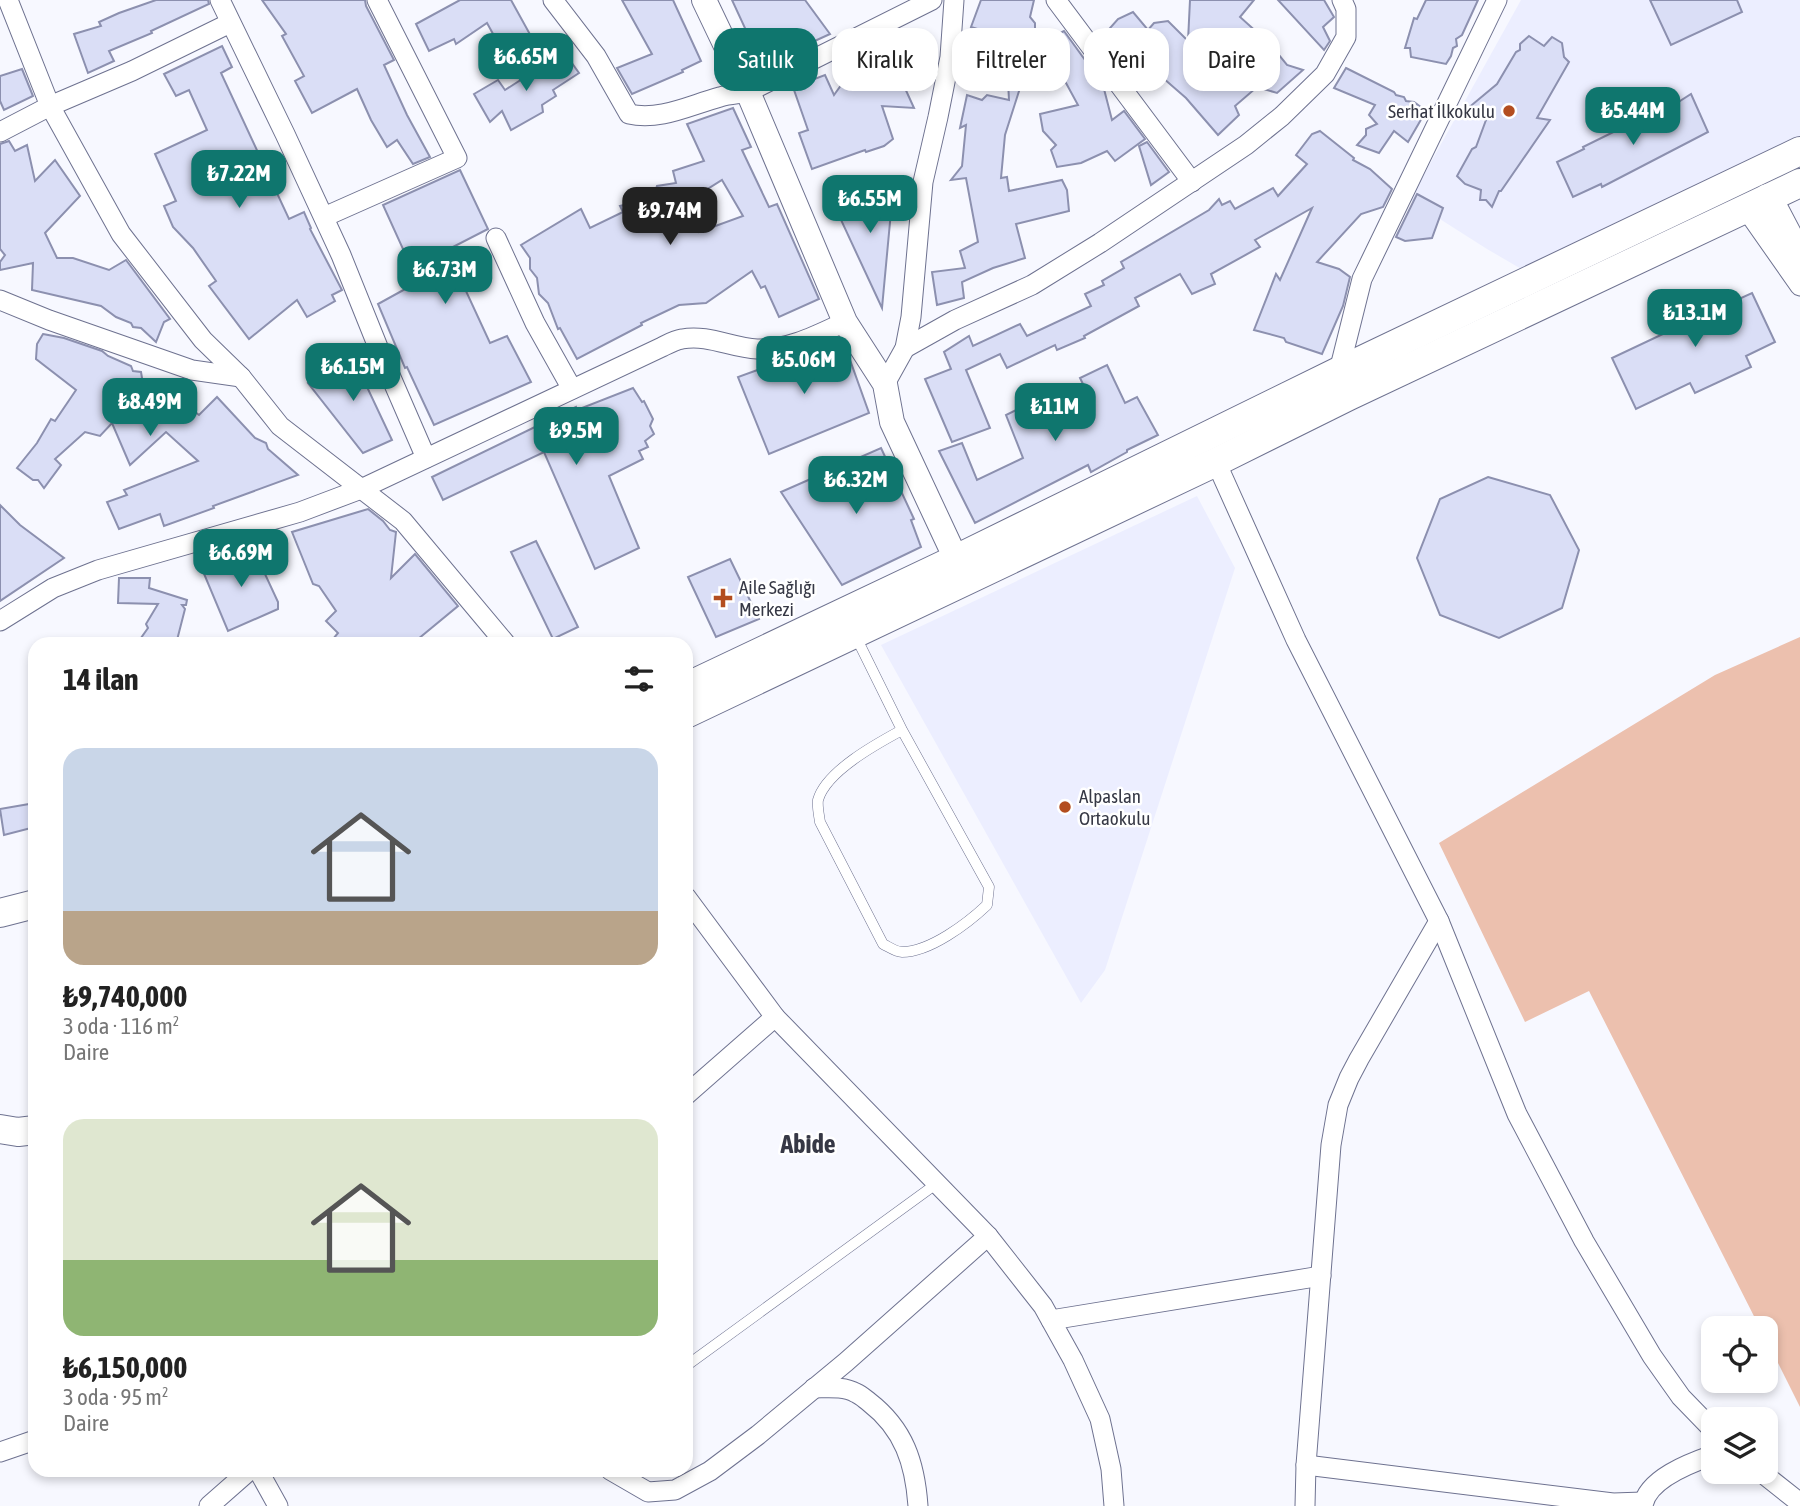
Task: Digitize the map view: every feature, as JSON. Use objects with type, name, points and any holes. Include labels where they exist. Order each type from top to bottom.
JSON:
[{"type":"main road","points":[[693,711],[1216,462],[1475,307],[1800,151]]},
{"type":"main road","points":[[693,684],[956,559],[1800,183]]},
{"type":"main road","points":[[1757,204],[1800,259]]},
{"type":"main road","points":[[0,913],[28,906]]},
{"type":"main road","points":[[0,1129],[28,1131]]},
{"type":"street","points":[[8,0],[50,106],[121,234],[203,340],[241,377],[280,426],[402,521],[500,637]]},
{"type":"street","points":[[220,0],[324,217],[426,458]]},
{"type":"street","points":[[324,217],[457,158],[377,0]]},
{"type":"street","points":[[553,0],[596,56],[629,114],[641,117],[666,114],[723,96],[748,92],[932,0]]},
{"type":"street","points":[[704,0],[748,92],[845,322],[885,384],[892,422],[956,559]]},
{"type":"street","points":[[885,384],[905,348],[911,317],[923,182],[950,57],[954,0]]},
{"type":"street","points":[[1056,0],[1192,182]]},
{"type":"street","points":[[905,348],[955,320],[1032,285],[1246,145],[1282,116],[1325,74],[1346,37],[1346,9],[1342,0]]},
{"type":"street","points":[[1344,384],[1362,279],[1497,0]]},
{"type":"street","points":[[0,132],[230,23]]},
{"type":"street","points":[[1757,204],[1800,286]]},
{"type":"street","points":[[496,238],[535,323],[572,389]]},
{"type":"street","points":[[0,300],[192,370],[241,377]]},
{"type":"street","points":[[0,621],[53,588],[97,570],[300,512],[361,489],[682,339],[704,338],[735,347],[758,349],[781,347],[808,340],[845,322]]},
{"type":"street","points":[[1216,462],[1296,640],[1439,921],[1517,1114],[1584,1241],[1652,1356],[1681,1397],[1701,1418]]},
{"type":"street","points":[[693,906],[775,1017],[988,1236],[1043,1306],[1073,1360],[1100,1419],[1111,1469],[1114,1506]]},
{"type":"street","points":[[1305,1506],[1331,1145],[1338,1105],[1349,1077],[1439,921]]},
{"type":"street","points":[[693,1089],[775,1017]]},
{"type":"street","points":[[622,1477],[648,1492],[675,1490],[710,1471],[814,1388],[988,1236]]},
{"type":"street","points":[[1051,1320],[1321,1276]]},
{"type":"street","points":[[814,1388],[836,1388],[855,1392],[884,1413],[902,1438],[910,1458],[918,1506]]},
{"type":"street","points":[[0,1452],[28,1442]]},
{"type":"street","points":[[1306,1465],[1613,1503],[1643,1504],[1650,1488],[1675,1471],[1701,1460]]},
{"type":"street","points":[[209,1506],[242,1477]]},
{"type":"street","points":[[262,1477],[278,1506]]},
{"type":"street","points":[[1775,1484],[1800,1503]]},
{"type":"lane","points":[[854,634],[902,730],[989,887],[987,905],[969,922],[921,950],[900,953],[883,944],[820,821],[818,800],[830,780],[871,746],[902,730]]},
{"type":"lane","points":[[693,1361],[936,1184]]},
{"type":"shaded area","points":[[1521,0],[1800,0],[1800,136],[1523,270],[1410,200]]},
{"type":"shaded area","name":"Alpaslan Ortaokulu","points":[[1197,496],[1235,568],[1105,970],[1081,1003],[881,645]]},
{"type":"shaded area","points":[[1800,637],[1800,1407],[1778,1363],[1778,1316],[1754,1316],[1589,991],[1525,1022],[1439,843],[1715,675]]},
{"type":"building","points":[[156,0],[208,0],[209,4],[109,51],[114,61],[88,73],[74,34],[101,26],[99,22]]},
{"type":"building","points":[[262,0],[365,0],[394,60],[384,65],[430,157],[413,164],[397,140],[387,147],[357,89],[312,113],[295,81],[304,76],[282,36],[286,34]]},
{"type":"building","points":[[460,0],[511,0],[532,38],[503,52],[487,23],[456,44],[454,39],[429,51],[416,24]]},
{"type":"building","points":[[622,0],[673,0],[701,61],[682,70],[683,72],[632,94],[617,68],[652,54]]},
{"type":"building","points":[[732,0],[805,0],[830,34],[818,39],[818,28],[745,28]]},
{"type":"building","points":[[981,0],[1034,0],[1030,17],[1035,28],[971,27]]},
{"type":"building","points":[[1190,0],[1254,0],[1240,17],[1252,28],[1189,28]]},
{"type":"building","points":[[1278,0],[1324,0],[1334,17],[1323,27],[1330,41],[1324,50]]},
{"type":"building","points":[[1426,0],[1478,0],[1462,35],[1456,39],[1457,46],[1453,48],[1446,64],[1411,57],[1410,48],[1405,48],[1414,18],[1417,19]]},
{"type":"building","points":[[1650,0],[1737,0],[1742,12],[1671,45]]},
{"type":"building","points":[[1133,12],[1146,28],[1110,28],[1118,19]]},
{"type":"building","points":[[1168,21],[1183,36],[1183,91],[1252,91],[1235,106],[1239,115],[1218,135],[1186,98],[1169,83],[1169,28],[1150,28],[1154,23]]},
{"type":"building","points":[[1529,36],[1544,46],[1552,37],[1562,43],[1564,57],[1569,62],[1537,118],[1550,120],[1499,191],[1492,207],[1486,200],[1480,200],[1481,190],[1465,184],[1457,176],[1472,149],[1476,147],[1486,120],[1467,109],[1497,84],[1516,52],[1520,50],[1520,44]]},
{"type":"building","points":[[1070,39],[1084,59],[1084,91],[1105,91],[1112,120],[1124,111],[1145,139],[1115,161],[1107,151],[1081,163],[1057,167],[1051,150],[1056,145],[1043,131],[1040,114],[1078,105],[1070,90]]},
{"type":"building","points":[[222,46],[232,67],[221,73],[289,219],[304,212],[342,290],[332,295],[335,301],[307,317],[297,300],[249,339],[209,286],[216,281],[193,248],[173,227],[164,206],[176,201],[155,154],[207,130],[189,90],[176,96],[164,74]]},
{"type":"building","points":[[564,52],[579,73],[553,90],[556,96],[542,105],[543,112],[511,130],[502,111],[490,122],[474,94],[498,80],[505,90]]},
{"type":"building","points":[[1280,56],[1287,65],[1303,70],[1280,90]]},
{"type":"building","points":[[1346,68],[1404,97],[1406,101],[1414,102],[1426,111],[1408,142],[1394,131],[1379,153],[1357,145],[1366,135],[1366,129],[1377,124],[1369,115],[1375,105],[1334,88]]},
{"type":"building","points":[[22,69],[33,96],[4,110],[0,101],[0,76]]},
{"type":"building","points":[[825,75],[834,95],[837,91],[906,91],[914,108],[882,106],[893,139],[884,146],[812,169],[799,133],[808,130],[794,91],[818,91],[818,78]]},
{"type":"building","points":[[1009,91],[1019,91],[1005,135],[1001,178],[1007,177],[1009,191],[1062,180],[1067,190],[1069,211],[1016,224],[1025,258],[962,282],[964,298],[937,305],[932,272],[965,268],[960,251],[978,242],[966,178],[951,180],[962,166],[966,125],[960,128],[967,95],[982,100],[987,95],[1009,100]]},
{"type":"building","points":[[1691,94],[1708,132],[1602,187],[1601,184],[1573,197],[1557,162],[1664,107],[1666,110]]},
{"type":"building","points":[[733,108],[751,147],[742,150],[769,207],[777,204],[819,299],[779,317],[765,286],[761,288],[752,271],[706,303],[679,305],[577,359],[560,328],[558,329],[548,303],[539,294],[537,278],[530,269],[530,258],[521,245],[581,209],[590,228],[623,212],[620,206],[644,200],[655,192],[657,186],[676,183],[673,171],[704,161],[687,124]],"holes":[[[722,180],[743,216],[699,232],[685,207],[687,202]]]},
{"type":"building","points":[[1320,131],[1392,189],[1383,207],[1361,214],[1317,262],[1339,269],[1350,277],[1343,306],[1322,354],[1286,342],[1284,338],[1254,330],[1276,274],[1280,280],[1312,208],[1255,240],[1260,247],[1211,274],[1215,284],[1192,294],[1180,274],[1135,298],[1139,306],[1084,336],[1085,338],[1057,350],[1055,345],[1007,368],[1000,354],[966,370],[990,428],[952,442],[925,379],[951,369],[944,352],[969,336],[973,346],[1020,324],[1027,336],[1091,306],[1085,294],[1104,285],[1102,281],[1124,268],[1121,262],[1209,210],[1219,199],[1222,205],[1230,201],[1235,209],[1273,188],[1278,196],[1307,164],[1296,155],[1312,134]]},
{"type":"building","points":[[9,141],[15,151],[27,145],[35,181],[55,160],[80,196],[45,233],[57,258],[73,258],[109,270],[126,260],[170,319],[164,322],[156,342],[141,328],[133,327],[131,323],[116,317],[101,306],[32,290],[33,263],[0,270],[0,262],[5,255],[0,249],[0,144]]},
{"type":"building","points":[[1147,142],[1169,172],[1151,185],[1139,146]]},
{"type":"building","points":[[460,170],[488,229],[447,250],[490,343],[507,336],[531,382],[434,425],[407,367],[405,368],[378,304],[418,282],[383,205]]},
{"type":"building","points":[[893,190],[882,308],[835,207]]},
{"type":"building","points":[[1417,194],[1443,208],[1432,238],[1405,241],[1396,237]]},
{"type":"building","points":[[1752,293],[1775,342],[1746,356],[1751,367],[1695,393],[1690,383],[1636,409],[1612,358],[1663,334],[1656,319],[1710,294],[1717,309]]},
{"type":"building","points":[[43,334],[102,351],[131,366],[133,371],[141,372],[146,402],[157,390],[162,395],[175,396],[199,415],[217,397],[255,438],[266,443],[268,449],[298,475],[164,526],[160,514],[119,529],[107,502],[127,495],[124,490],[198,461],[166,432],[130,465],[112,423],[100,436],[85,432],[55,459],[61,465],[44,488],[38,480],[33,480],[17,468],[37,443],[51,419],[55,421],[76,390],[36,359],[37,344]]},
{"type":"building","points":[[838,339],[850,360],[869,413],[769,454],[738,377]]},
{"type":"building","points":[[362,354],[376,383],[367,387],[392,440],[363,453],[308,383]]},
{"type":"building","points":[[1107,365],[1125,403],[1137,397],[1158,435],[1091,472],[1088,465],[975,523],[939,451],[962,443],[977,480],[1023,458],[1006,415],[1041,398],[1043,403],[1083,384],[1080,378]]},
{"type":"building","points":[[633,388],[642,402],[644,401],[653,419],[650,426],[654,434],[645,441],[648,447],[639,451],[643,459],[609,476],[639,548],[595,569],[544,452],[443,500],[432,477],[576,407],[577,410]]},
{"type":"building","points":[[881,448],[914,519],[911,520],[921,547],[842,585],[781,492]]},
{"type":"building","points":[[1488,477],[1550,495],[1579,550],[1562,608],[1499,638],[1440,615],[1417,558],[1440,499]]},
{"type":"building","points":[[0,505],[20,525],[64,558],[0,601]]},
{"type":"building","points":[[368,509],[390,530],[396,532],[391,578],[415,554],[458,606],[420,637],[335,637],[338,633],[326,621],[336,611],[319,586],[313,584],[292,532]]},
{"type":"building","points":[[536,541],[578,627],[552,637],[511,552]]},
{"type":"building","points":[[252,546],[278,602],[278,609],[228,631],[202,569]]},
{"type":"building","name":"Aile Sağlığı Merkezi","points":[[730,559],[759,619],[716,637],[688,577]]},
{"type":"building","points":[[119,578],[150,578],[149,588],[187,600],[186,605],[182,605],[185,609],[178,637],[142,637],[158,604],[118,603]]},
{"type":"building","points":[[28,804],[28,829],[4,835],[0,809]]},
{"type":"place","name":"Serhat İlkokulu","points":[[1509,111]]},
{"type":"place","name":"Aile Sağlığı Merkezi","points":[[723,598]]},
{"type":"place","name":"Alpaslan Ortaokulu","points":[[1065,807]]},
{"type":"district","name":"Abide","points":[[808,1144]]}]
